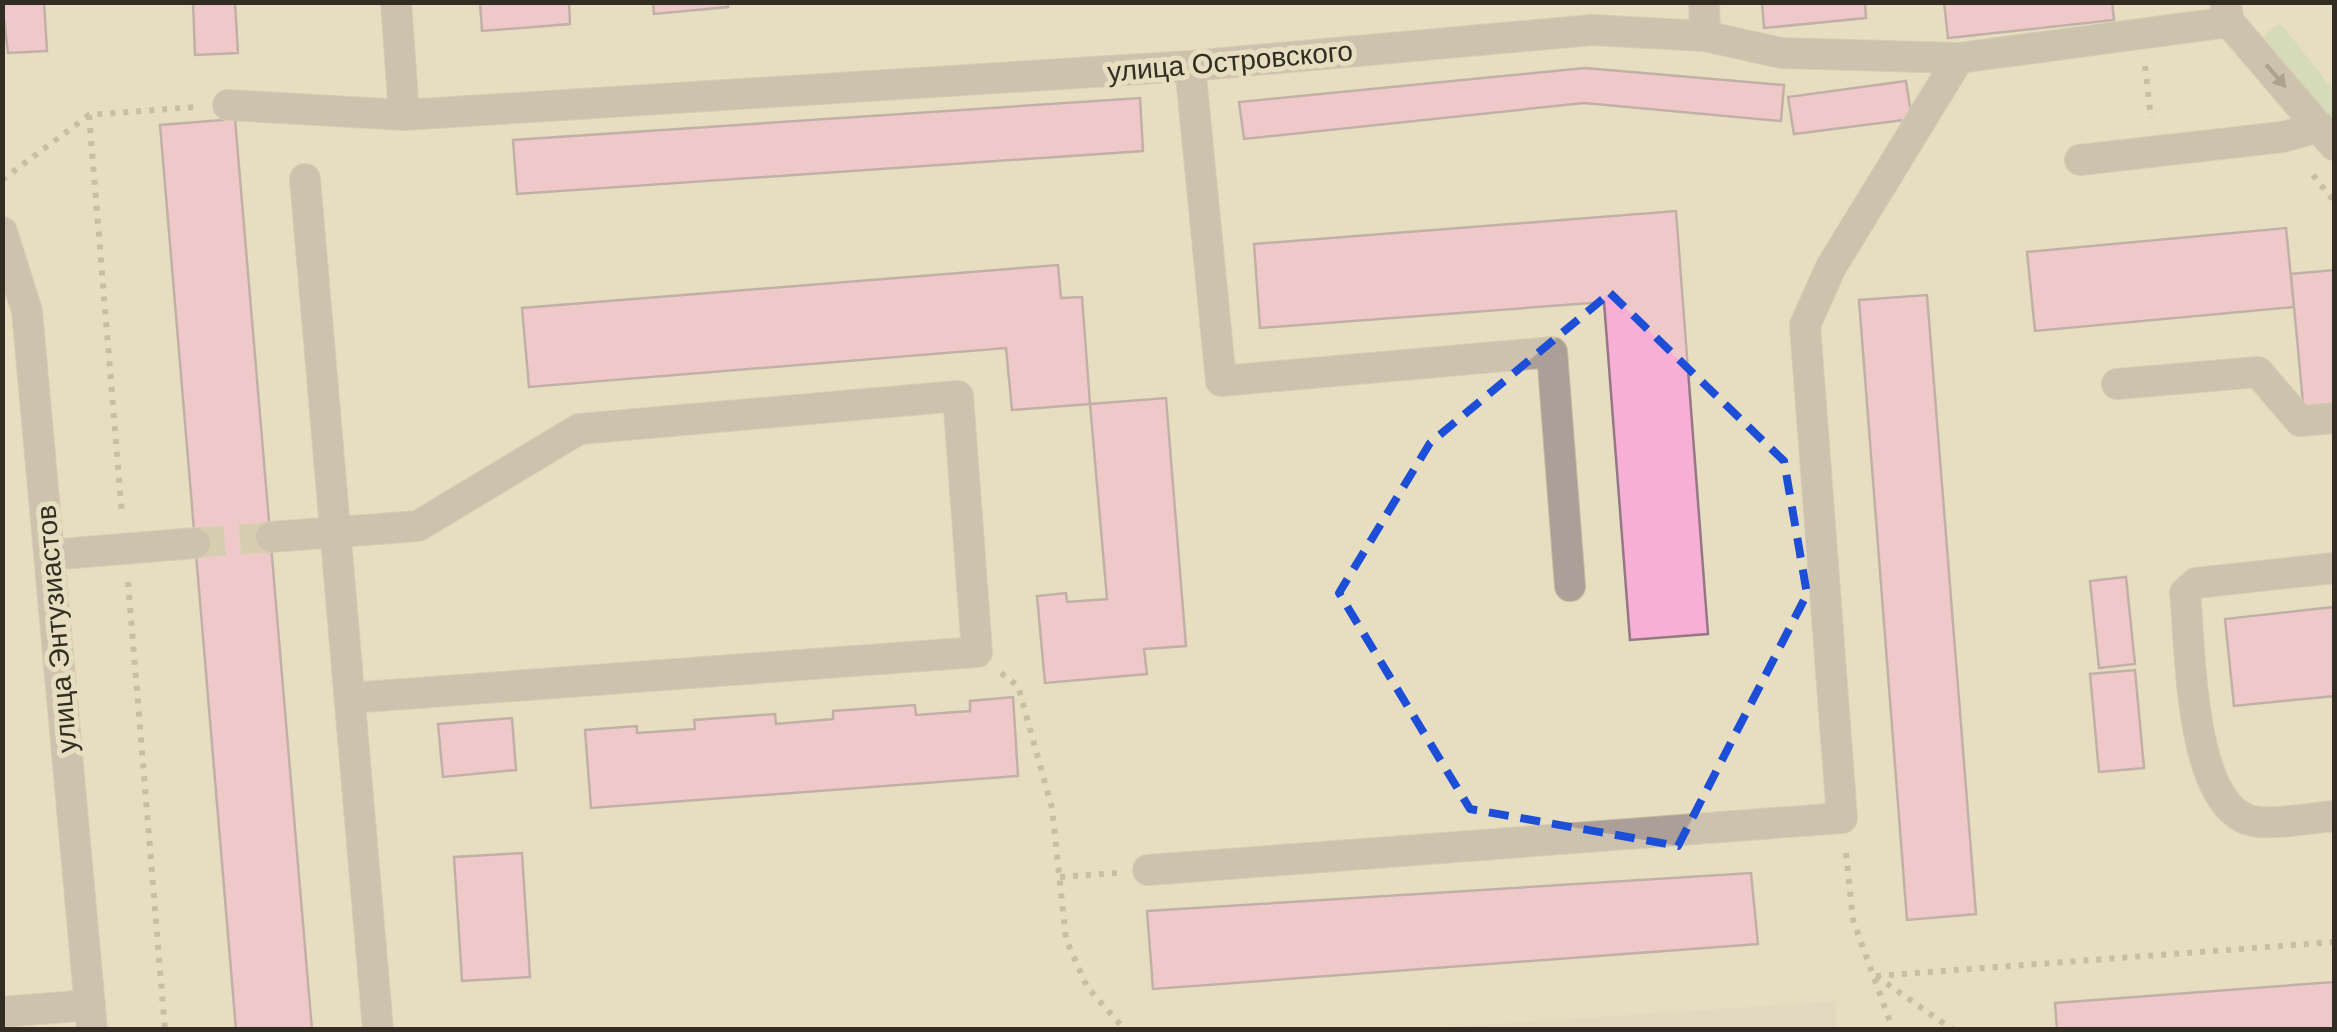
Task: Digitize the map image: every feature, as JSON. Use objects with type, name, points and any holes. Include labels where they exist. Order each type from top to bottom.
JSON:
[{"type":"street","points":[[396,2],[404,115]]},
{"type":"street","points":[[1704,2],[1706,36]]},
{"type":"street","points":[[2227,12],[2327,136]]},
{"type":"street","name":"улица Островского","points":[[228,105],[404,115],[1190,66],[1592,30],[1706,36],[1781,53],[1959,58],[2140,34],[2227,12]]},
{"type":"street","points":[[1148,870],[1842,818],[1805,326],[1831,267],[1959,58]]},
{"type":"street","points":[[1190,66],[1221,380],[1552,352],[1570,586]]},
{"type":"street","points":[[2080,160],[2282,136],[2327,136]]},
{"type":"street","points":[[305,179],[378,1030]]},
{"type":"street","name":"улица Энтузиастов","points":[[2,232],[49,555],[91,1017]]},
{"type":"street","points":[[2117,384],[2258,372],[2300,421],[2334,418]]},
{"type":"street","points":[[271,538],[418,526],[578,429],[958,396],[976,652],[350,698]]},
{"type":"street","points":[[49,555],[196,544]]},
{"type":"street","points":[[2334,568],[2196,583],[2186,593],[2202,751],[2210,782],[2229,808],[2254,822],[2334,816]]},
{"type":"street","points":[[2,1012],[91,1017]]},
{"type":"path","points":[[2140,34],[2156,151]]},
{"type":"path","points":[[2,180],[90,116],[228,105]]},
{"type":"path","points":[[2282,136],[2334,201]]},
{"type":"path","points":[[976,652],[1018,686],[1052,808],[1066,938],[1086,988],[1125,1030]]},
{"type":"path","points":[[1842,818],[1853,920],[1893,1030]]},
{"type":"path","points":[[1060,877],[1148,870]]},
{"type":"path","points":[[1876,976],[2334,942]]},
{"type":"path","points":[[1876,976],[1953,1030]]},
{"type":"highlighted area","points":[[1610,293],[1784,461],[1807,594],[1678,846],[1470,809],[1339,593],[1430,443]]},
{"type":"shaded area","points":[[1835,1001],[1837,1029],[1420,1029]]},
{"type":"green space","points":[[2282,25],[2334,91],[2334,126],[2263,36]]},
{"type":"building","points":[[2,2],[44,2],[47,51],[8,53]]},
{"type":"building","points":[[193,2],[235,2],[238,53],[195,55]]},
{"type":"building","points":[[480,2],[569,2],[570,24],[482,31]]},
{"type":"building","points":[[653,2],[728,2],[728,7],[654,14]]},
{"type":"building","points":[[1762,2],[1865,2],[1866,18],[1764,28]]},
{"type":"building","points":[[1944,2],[2112,2],[2114,20],[1948,38]]},
{"type":"building","points":[[1585,68],[1784,85],[1781,121],[1584,103],[1244,139],[1239,102]]},
{"type":"building","points":[[1906,81],[1912,119],[1794,134],[1788,97]]},
{"type":"building","points":[[1140,98],[1143,151],[517,194],[513,140]]},
{"type":"building","points":[[235,119],[312,1030],[236,1030],[160,125]]},
{"type":"building","points":[[1676,211],[1708,634],[1630,640],[1604,302],[1260,328],[1254,244]]},
{"type":"building","points":[[2286,228],[2294,307],[2035,331],[2027,252]]},
{"type":"building","points":[[1058,265],[1061,298],[1082,297],[1090,404],[1012,410],[1006,348],[529,387],[522,308]]},
{"type":"building","points":[[2334,270],[2334,411],[2304,414],[2291,274]]},
{"type":"building","points":[[1927,295],[1976,914],[1907,920],[1859,300]]},
{"type":"building","points":[[1166,398],[1186,646],[1144,649],[1147,674],[1045,683],[1037,596],[1066,593],[1067,602],[1107,599],[1090,404]]},
{"type":"building","points":[[2126,577],[2135,664],[2099,668],[2090,581]]},
{"type":"building","points":[[2334,607],[2334,696],[2234,706],[2225,619]]},
{"type":"building","points":[[2135,670],[2144,768],[2099,772],[2090,674]]},
{"type":"building","points":[[1013,697],[1018,776],[591,808],[585,730],[637,726],[637,733],[695,729],[694,720],[775,714],[776,724],[833,719],[833,711],[915,705],[916,715],[970,711],[970,701]]},
{"type":"building","points":[[512,718],[516,770],[443,777],[438,724]]},
{"type":"building","points":[[522,853],[530,977],[462,981],[454,857]]},
{"type":"building","points":[[1751,873],[1758,944],[1153,989],[1147,911]]},
{"type":"building","points":[[2334,982],[2334,1030],[2057,1030],[2055,1003]]},
{"type":"tunnel","points":[[195,543],[271,537]]}]
